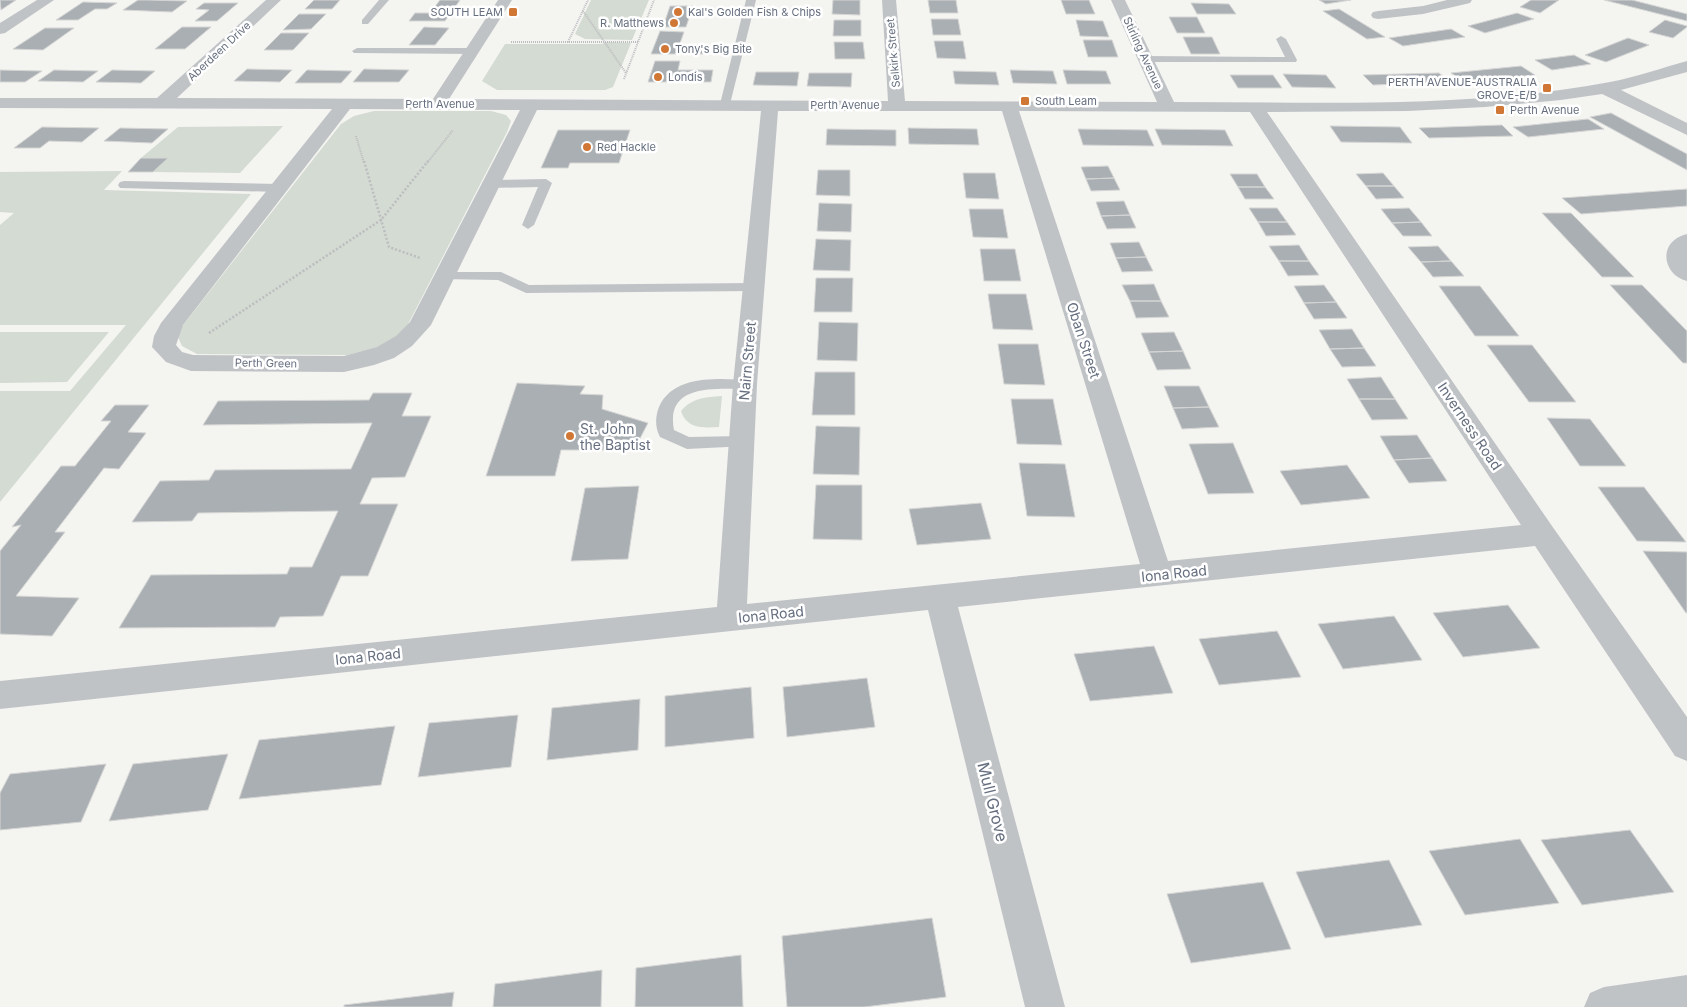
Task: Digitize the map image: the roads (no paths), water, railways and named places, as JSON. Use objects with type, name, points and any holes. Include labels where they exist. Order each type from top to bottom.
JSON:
[{"type":"street","points":[[0,30],[47,0]]},
{"type":"street","name":"Aberdeen Drive","points":[[163,102],[274,0]]},
{"type":"street","points":[[438,104],[506,0]]},
{"type":"street","name":"Selkirk Street","points":[[889,0],[897,105]]},
{"type":"street","name":"Stirling Avenue","points":[[1118,0],[1168,106]]},
{"type":"street","points":[[1378,15],[1423,10],[1466,0]]},
{"type":"street","points":[[1364,8],[1394,24]]},
{"type":"street","name":"Perth Avenue","points":[[0,103],[163,102],[1255,107],[1453,105],[1529,99],[1604,88],[1687,66]]},
{"type":"street","points":[[1604,88],[1687,130]]},
{"type":"street","points":[[0,120],[22,103]]},
{"type":"street","name":"Perth Green","points":[[346,103],[172,323],[166,336],[164,347],[174,357],[191,363],[344,364],[368,360],[388,352],[413,334],[531,104]]},
{"type":"street","name":"Nairn Street","points":[[732,618],[745,384],[770,104]]},
{"type":"street","name":"Oban Street","points":[[1009,106],[1158,575]]},
{"type":"street","name":"Inverness Road","points":[[1255,107],[1542,534],[1675,708],[1687,745]]},
{"type":"street","points":[[1687,240],[1677,248],[1677,262],[1687,275]]},
{"type":"street","name":"Iona Road","points":[[0,695],[1542,534]]},
{"type":"street","name":"Mull Grove","points":[[940,596],[1045,1007]]},
{"type":"street","points":[[1604,1007],[1687,995]]},
{"type":"lane","points":[[364,22],[384,0]]},
{"type":"lane","points":[[725,104],[751,0]]},
{"type":"lane","points":[[1147,59],[1292,60],[1281,39]]},
{"type":"lane","points":[[357,51],[472,51]]},
{"type":"lane","points":[[490,184],[546,183],[528,225]]},
{"type":"lane","points":[[124,185],[279,188]]},
{"type":"lane","points":[[446,272],[501,276],[526,289],[753,287]]},
{"type":"lane","points":[[741,442],[687,443],[666,433],[664,415],[674,395],[698,384],[745,384]]},
{"type":"place","name":"SOUTH LEAM","points":[[513,12]]},
{"type":"place","name":"Kal's Golden Fish & Chips","points":[[678,12]]},
{"type":"place","name":"R. Matthews","points":[[674,23]]},
{"type":"place","name":"Tony's Big Bite","points":[[665,49]]},
{"type":"place","name":"Londis","points":[[658,77]]},
{"type":"place","name":"PERTH AVENUE-AUSTRALIA GROVE-E/B","points":[[1547,88]]},
{"type":"place","name":"South Leam","points":[[1025,101]]},
{"type":"place","name":"Perth Avenue","points":[[1500,110]]},
{"type":"place","name":"Red Hackle","points":[[587,147]]},
{"type":"place","name":"St. John the Baptist","points":[[570,436]]}]
